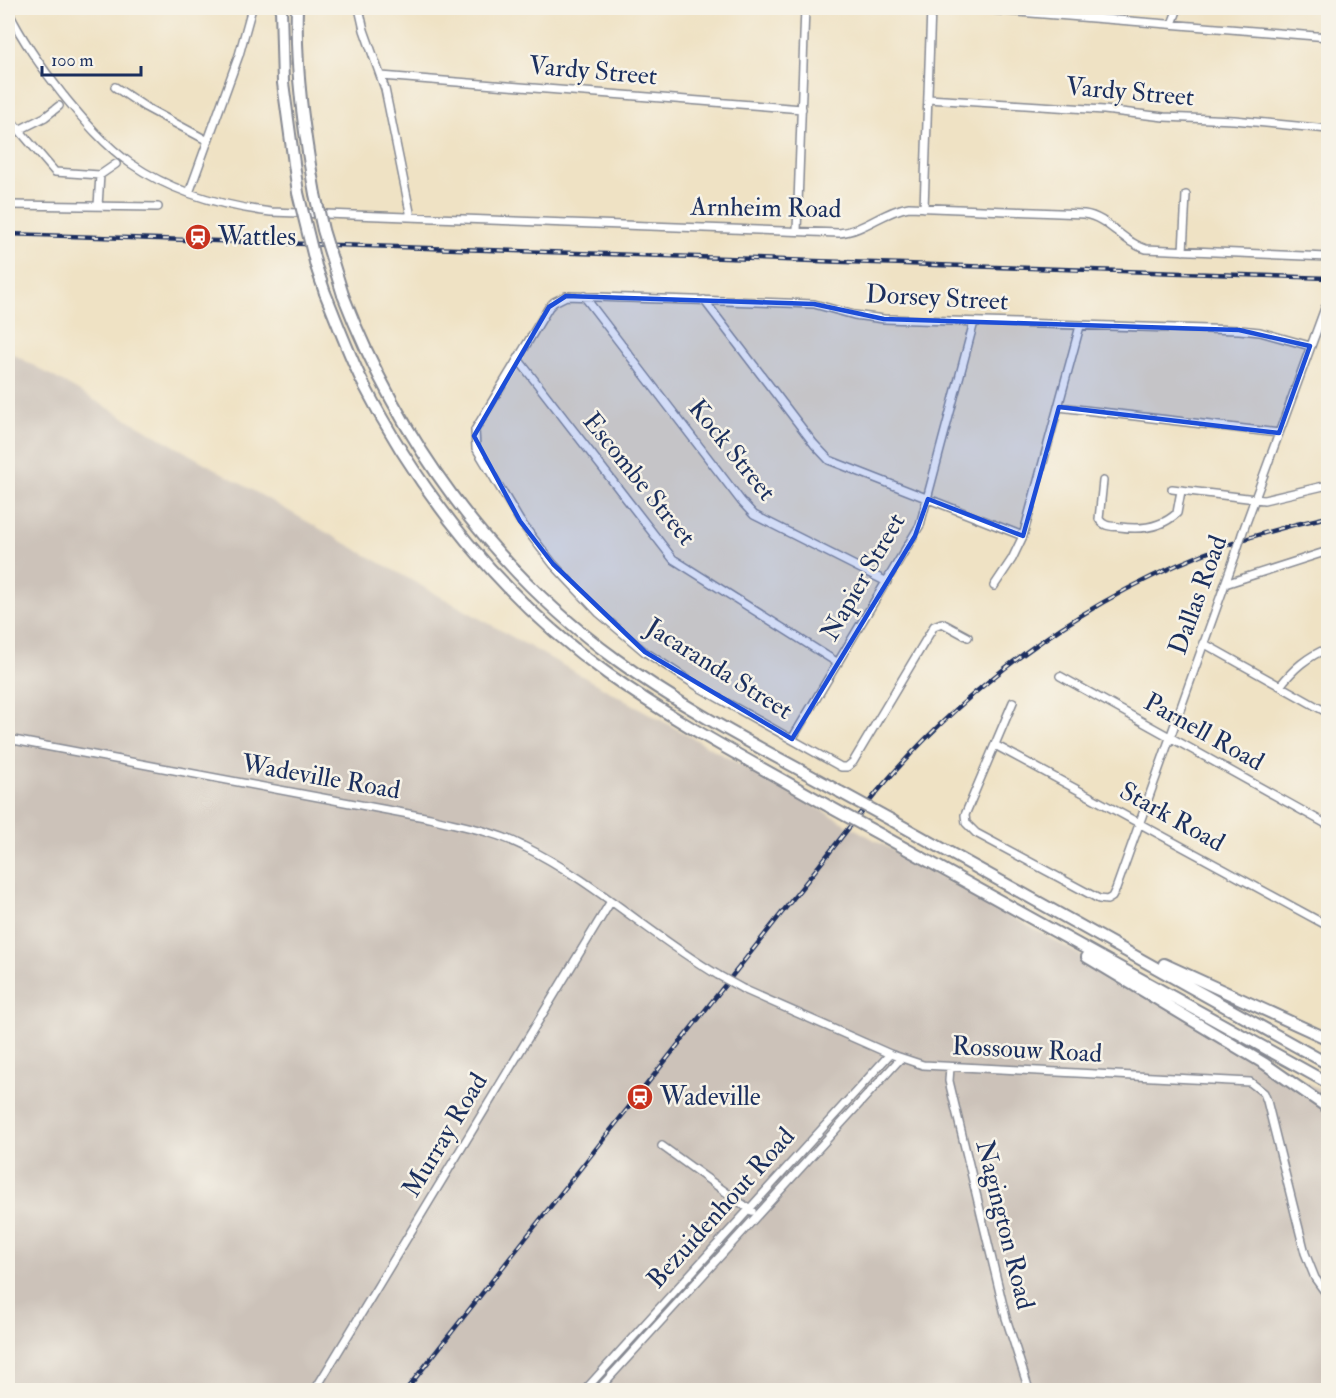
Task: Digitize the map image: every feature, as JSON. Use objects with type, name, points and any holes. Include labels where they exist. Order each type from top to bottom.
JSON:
[{"type":"highway","points":[[281,8],[283,83],[298,193],[325,293],[361,379],[411,466],[465,540],[525,605],[580,653],[644,699],[830,807],[1329,1083]]},
{"type":"highway","points":[[297,8],[299,81],[305,137],[323,230],[343,295],[376,371],[399,416],[424,456],[475,526],[536,592],[618,661],[696,712],[1329,1064]]},
{"type":"highway","points":[[1009,906],[1073,948],[1265,1064],[1329,1108]]},
{"type":"highway","points":[[1130,952],[1171,967],[1329,1039]]},
{"type":"street","points":[[189,193],[239,55],[252,8]]},
{"type":"street","points":[[359,8],[364,30],[381,76],[411,217]]},
{"type":"street","points":[[797,231],[805,8]]},
{"type":"street","points":[[924,208],[931,8]]},
{"type":"street","points":[[968,8],[1329,37]]},
{"type":"street","points":[[1172,24],[1178,8]]},
{"type":"street","name":"Arnheim Road","points":[[8,11],[18,33],[37,62],[96,134],[130,163],[167,184],[189,193],[239,207],[271,212],[848,232],[864,227],[901,208],[1090,214],[1103,220],[1126,240],[1139,247],[1329,257]]},
{"type":"street","name":"Vardy Street","points":[[381,76],[802,109]]},
{"type":"street","points":[[115,87],[145,107],[208,141]]},
{"type":"street","name":"Vardy Street","points":[[928,99],[1104,110],[1164,117],[1234,120],[1329,129]]},
{"type":"street","points":[[19,130],[45,117],[59,106]]},
{"type":"street","points":[[8,117],[55,172],[100,175],[116,164]]},
{"type":"street","points":[[98,206],[100,175]]},
{"type":"street","points":[[1183,251],[1186,195]]},
{"type":"street","points":[[8,205],[158,207]]},
{"type":"street","name":"Dorsey Street","points":[[518,359],[549,307],[560,298],[572,296],[814,304],[854,315],[884,319],[1250,330],[1310,346]]},
{"type":"street","name":"Kock Street","points":[[584,296],[754,515],[887,582]]},
{"type":"street","points":[[704,300],[825,456],[833,462],[1023,536]]},
{"type":"street","name":"Dallas Road","points":[[995,745],[965,815],[966,823],[976,833],[1099,899],[1107,900],[1112,897],[1310,346],[1325,308],[1329,304]]},
{"type":"street","name":"Napier Street","points":[[792,739],[918,530],[974,322]]},
{"type":"street","points":[[994,586],[1012,559],[1023,536],[1080,326]]},
{"type":"street","name":"Jacaranda Street","points":[[518,359],[478,425],[474,436],[480,455],[520,521],[553,564],[599,613],[645,652],[670,669],[743,713],[842,767],[847,767],[853,762],[934,626],[942,623],[968,637]]},
{"type":"street","name":"Escombe Street","points":[[518,359],[673,559],[838,663]]},
{"type":"street","points":[[1059,407],[1280,433]]},
{"type":"street","points":[[1103,481],[1099,519],[1102,524],[1108,526],[1140,529],[1164,522],[1177,513],[1181,490]]},
{"type":"street","points":[[1172,489],[1271,499],[1329,485]]},
{"type":"street","points":[[1225,584],[1329,551]]},
{"type":"street","points":[[1203,643],[1329,713]]},
{"type":"street","points":[[1280,686],[1299,664],[1329,648]]},
{"type":"street","name":"Parnell Road","points":[[1060,676],[1329,825]]},
{"type":"street","points":[[995,745],[1013,702]]},
{"type":"street","name":"Wadeville Road","points":[[8,739],[430,818],[492,833],[522,845],[550,861],[611,901]]},
{"type":"street","name":"Stark Road","points":[[995,745],[1329,926]]},
{"type":"street","name":"Rossouw Road","points":[[611,901],[687,957],[743,989],[890,1054],[923,1065],[1251,1082],[1264,1093],[1267,1101],[1305,1254],[1315,1278],[1329,1296]]},
{"type":"street","name":"Murray Road","points":[[315,1390],[611,901]]},
{"type":"street","name":"Bezuidenhout Road","points":[[585,1390],[890,1054]]},
{"type":"street","name":"Bezuidenhout Road","points":[[598,1390],[900,1058]]},
{"type":"street","name":"Nagington Road","points":[[950,1068],[949,1081],[1006,1318],[1029,1390]]},
{"type":"street","points":[[822,1128],[830,1134]]},
{"type":"street","points":[[662,1146],[756,1215]]},
{"type":"street","points":[[699,1264],[706,1271]]},
{"type":"street","points":[[601,1373],[608,1380]]},
{"type":"highlighted area","points":[[566,296],[814,304],[884,319],[1239,330],[1310,346],[1279,433],[1059,407],[1023,536],[928,499],[915,536],[792,739],[645,652],[553,564],[520,521],[474,436],[549,307]]},
{"type":"shaded area","points":[[8,351],[336,538],[1328,1094],[1328,1390],[8,1390]]},
{"type":"railway","points":[[8,234],[1328,278]]},
{"type":"railway","points":[[406,1390],[877,792],[922,742],[972,696],[1024,654],[1080,616],[1138,583],[1199,556],[1263,533],[1328,517]]},
{"type":"place","name":"Wattles","points":[[198,237]]},
{"type":"place","name":"Wadeville","points":[[640,1097]]}]
